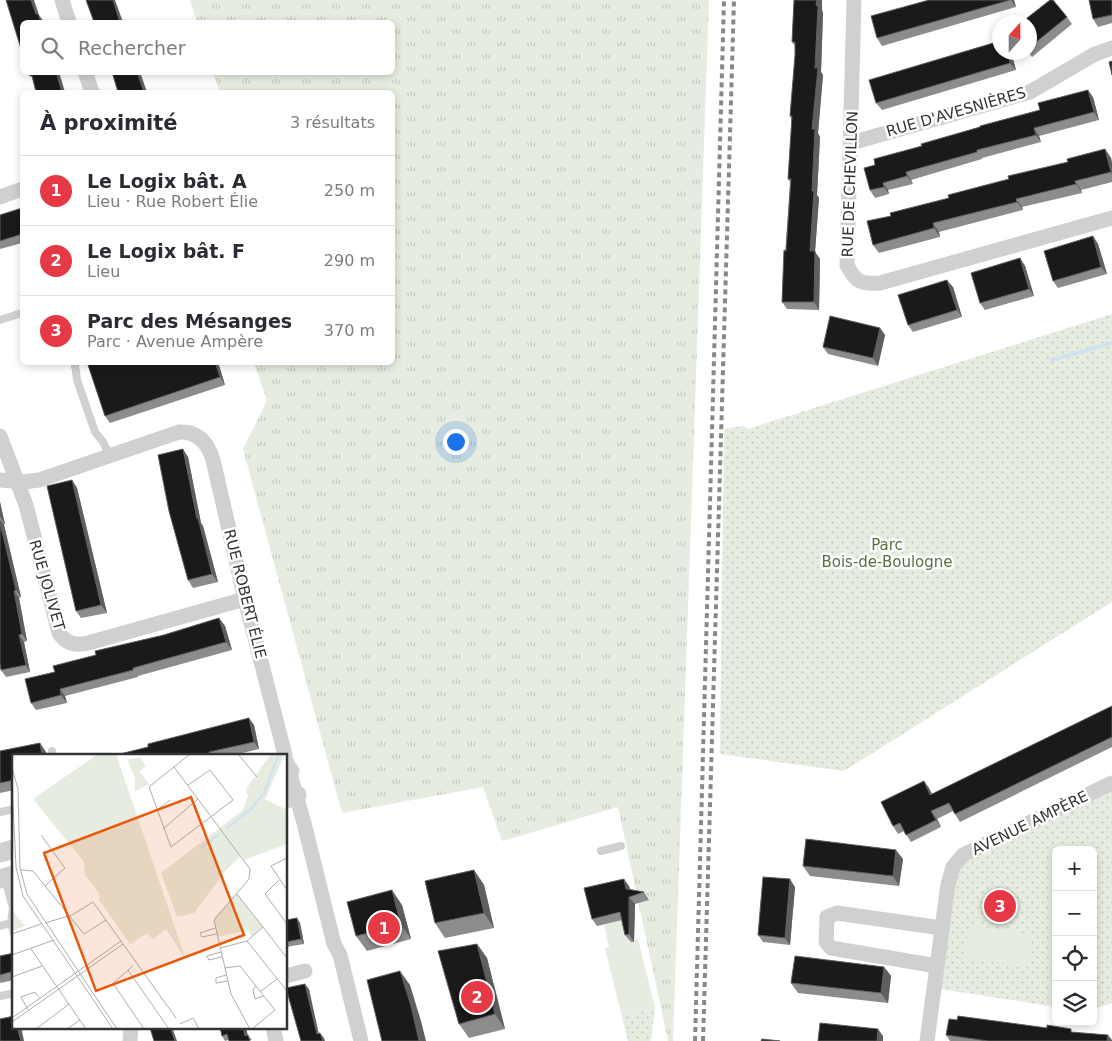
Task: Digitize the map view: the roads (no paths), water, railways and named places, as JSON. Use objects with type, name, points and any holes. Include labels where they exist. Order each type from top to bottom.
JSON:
[{"type":"street","points":[[62,0],[68,20]]},
{"type":"street","name":"RUE DE CHEVILLON","points":[[856,0],[848,265],[853,277],[864,284],[880,283],[1112,218]]},
{"type":"street","name":"RUE D'AVESNIÈRES","points":[[851,143],[1030,92],[1095,54],[1112,48]]},
{"type":"street","points":[[86,75],[91,90]]},
{"type":"street","points":[[0,197],[20,190]]},
{"type":"street","name":"RUE ROBERT ÉLIE","points":[[110,456],[179,432],[187,432],[200,437],[209,448],[284,754]]},
{"type":"street","name":"RUE JOLIVET","points":[[0,436],[26,505],[59,633],[69,643],[77,645],[88,643],[245,599]]},
{"type":"street","points":[[0,480],[39,480],[110,456]]},
{"type":"street","name":"RUE ROBERT ÉLIE","points":[[288,771],[292,797],[334,944],[340,955],[361,1041]]},
{"type":"street","name":"AVENUE AMPÈRE","points":[[927,1041],[948,884],[952,867],[963,855],[1112,783]]},
{"type":"street","points":[[937,966],[831,948],[826,942],[827,918],[837,913],[942,928]]},
{"type":"street","points":[[288,975],[305,971]]},
{"type":"street","points":[[130,1041],[131,1028]]},
{"type":"street","points":[[273,1028],[276,1041]]},
{"type":"lane","points":[[0,320],[20,314]]},
{"type":"lane","points":[[75,365],[77,380],[95,432],[110,456]]},
{"type":"lane","points":[[602,851],[621,846]]},
{"type":"lane","points":[[6,877],[12,904]]},
{"type":"lane","points":[[12,916],[12,927]]},
{"type":"lane","points":[[0,926],[11,923]]},
{"type":"waterway","points":[[1052,360],[1112,343]]},
{"type":"railway","points":[[695,1041],[724,0]]},
{"type":"railway","points":[[703,1041],[734,0]]},
{"type":"place","name":"Parc des Mésanges","points":[[1000,906]]},
{"type":"place","name":"Le Logix bât. A","points":[[384,928]]},
{"type":"place","name":"Le Logix bât. F","points":[[477,997]]},
{"type":"park label","name":"Parc Bois-de-Boulogne","points":[[887,554]]}]
